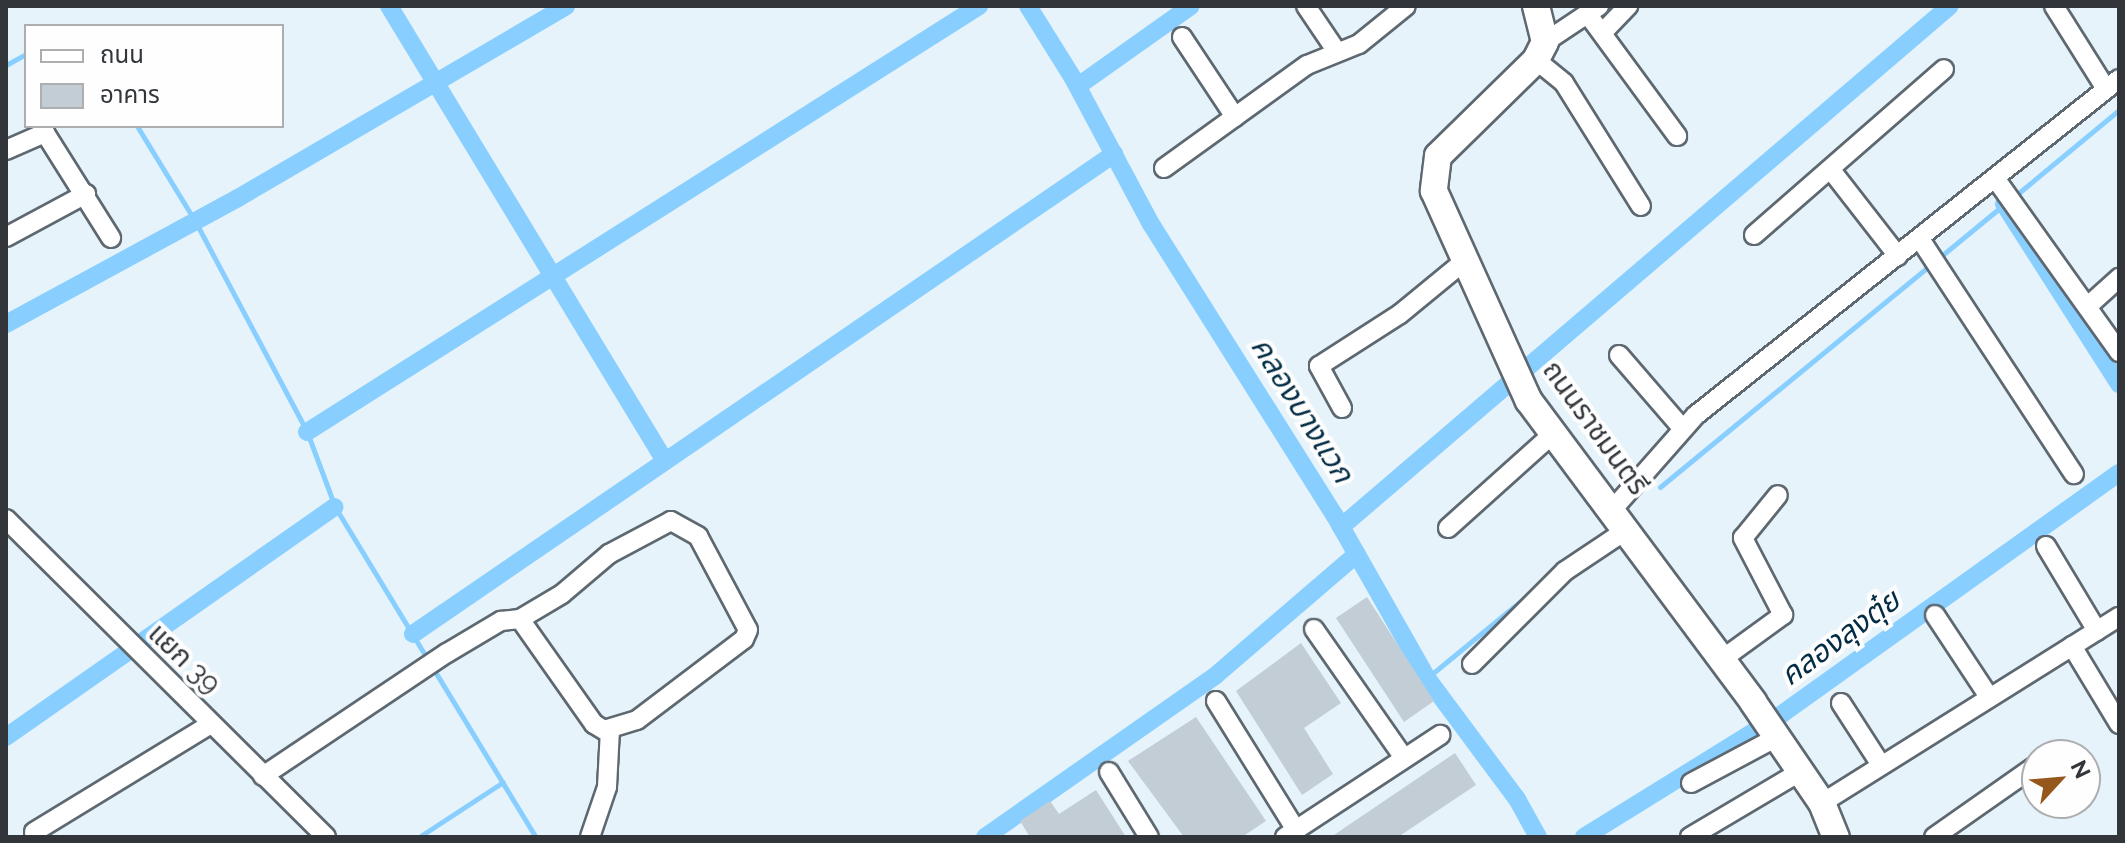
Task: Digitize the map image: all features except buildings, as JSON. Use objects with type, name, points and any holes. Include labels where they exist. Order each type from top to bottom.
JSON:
[{"type":"street","points":[[1306,6],[1337,52]]},
{"type":"street","points":[[1164,168],[1307,65],[1359,44],[1406,6]]},
{"type":"street","points":[[1536,6],[1540,51],[1564,83],[1641,206]]},
{"type":"street","points":[[1604,31],[1628,6]]},
{"type":"street","points":[[1472,664],[1621,519],[1682,428],[1898,256],[1923,243],[2112,84],[2054,6]]},
{"type":"street","points":[[1540,51],[1594,11],[1604,31],[1677,136]]},
{"type":"street","points":[[1182,37],[1235,117]]},
{"type":"street","name":"ถนนราชมนตรี","points":[[1540,51],[1438,156],[1434,191],[1467,259],[1520,384],[1753,702],[1822,803],[1836,837]]},
{"type":"street","points":[[1754,235],[1944,69]]},
{"type":"street","points":[[6,150],[43,129],[111,238]]},
{"type":"street","points":[[1831,170],[1898,256]]},
{"type":"street","points":[[1998,182],[2119,352]]},
{"type":"street","points":[[6,237],[86,194]]},
{"type":"street","points":[[1923,243],[2074,474]]},
{"type":"street","points":[[1342,408],[1319,366],[1400,314],[1467,259]]},
{"type":"street","points":[[2088,306],[2119,278]]},
{"type":"street","points":[[1619,355],[1682,428]]},
{"type":"street","points":[[1448,528],[1554,433]]},
{"type":"street","points":[[1721,660],[1783,615],[1743,538],[1778,495]]},
{"type":"street","name":"แยก 39","points":[[6,519],[326,837]]},
{"type":"street","points":[[263,776],[447,653],[501,621],[520,619],[655,527],[678,522],[698,536],[748,630],[744,639],[637,720],[610,729],[594,724],[520,619]]},
{"type":"street","points":[[2046,546],[2097,631]]},
{"type":"street","points":[[1935,615],[1989,697]]},
{"type":"street","points":[[1822,803],[2119,617]]},
{"type":"street","points":[[1314,629],[1404,758]]},
{"type":"street","points":[[2072,646],[2119,724]]},
{"type":"street","points":[[1216,701],[1291,833],[1440,735]]},
{"type":"street","points":[[1841,703],[1881,765]]},
{"type":"street","points":[[34,832],[211,724]]},
{"type":"street","points":[[590,837],[607,787],[610,729]]},
{"type":"street","points":[[1691,783],[1775,734]]},
{"type":"street","points":[[1690,837],[1801,771]]},
{"type":"street","points":[[1109,772],[1149,837]]},
{"type":"street","points":[[1934,837],[2021,776]]},
{"type":"waterway","points":[[389,6],[665,461]]},
{"type":"waterway","points":[[6,324],[238,198],[566,6]]},
{"type":"waterway","points":[[307,432],[979,6]]},
{"type":"waterway","name":"คลองบางแวก","points":[[1028,6],[1074,80],[1151,224],[1335,516],[1427,678],[1517,799],[1538,837]]},
{"type":"waterway","points":[[1078,86],[1191,6]]},
{"type":"waterway","points":[[1341,527],[1950,6]]},
{"type":"waterway","points":[[6,65],[24,55]]},
{"type":"waterway","points":[[2015,196],[2119,110]]},
{"type":"waterway","points":[[138,128],[195,221],[307,432],[335,507],[536,837]]},
{"type":"waterway","points":[[413,634],[1114,154]]},
{"type":"waterway","points":[[1660,487],[2007,202]]},
{"type":"waterway","points":[[2004,204],[2119,384]]},
{"type":"waterway","name":"คลองลุงตุ๋ย","points":[[1584,837],[1782,714],[2119,473]]},
{"type":"waterway","points":[[6,737],[335,507]]},
{"type":"waterway","points":[[985,837],[1215,676],[1357,554]]},
{"type":"waterway","points":[[1427,678],[1528,595]]},
{"type":"waterway","points":[[419,837],[503,782]]}]
